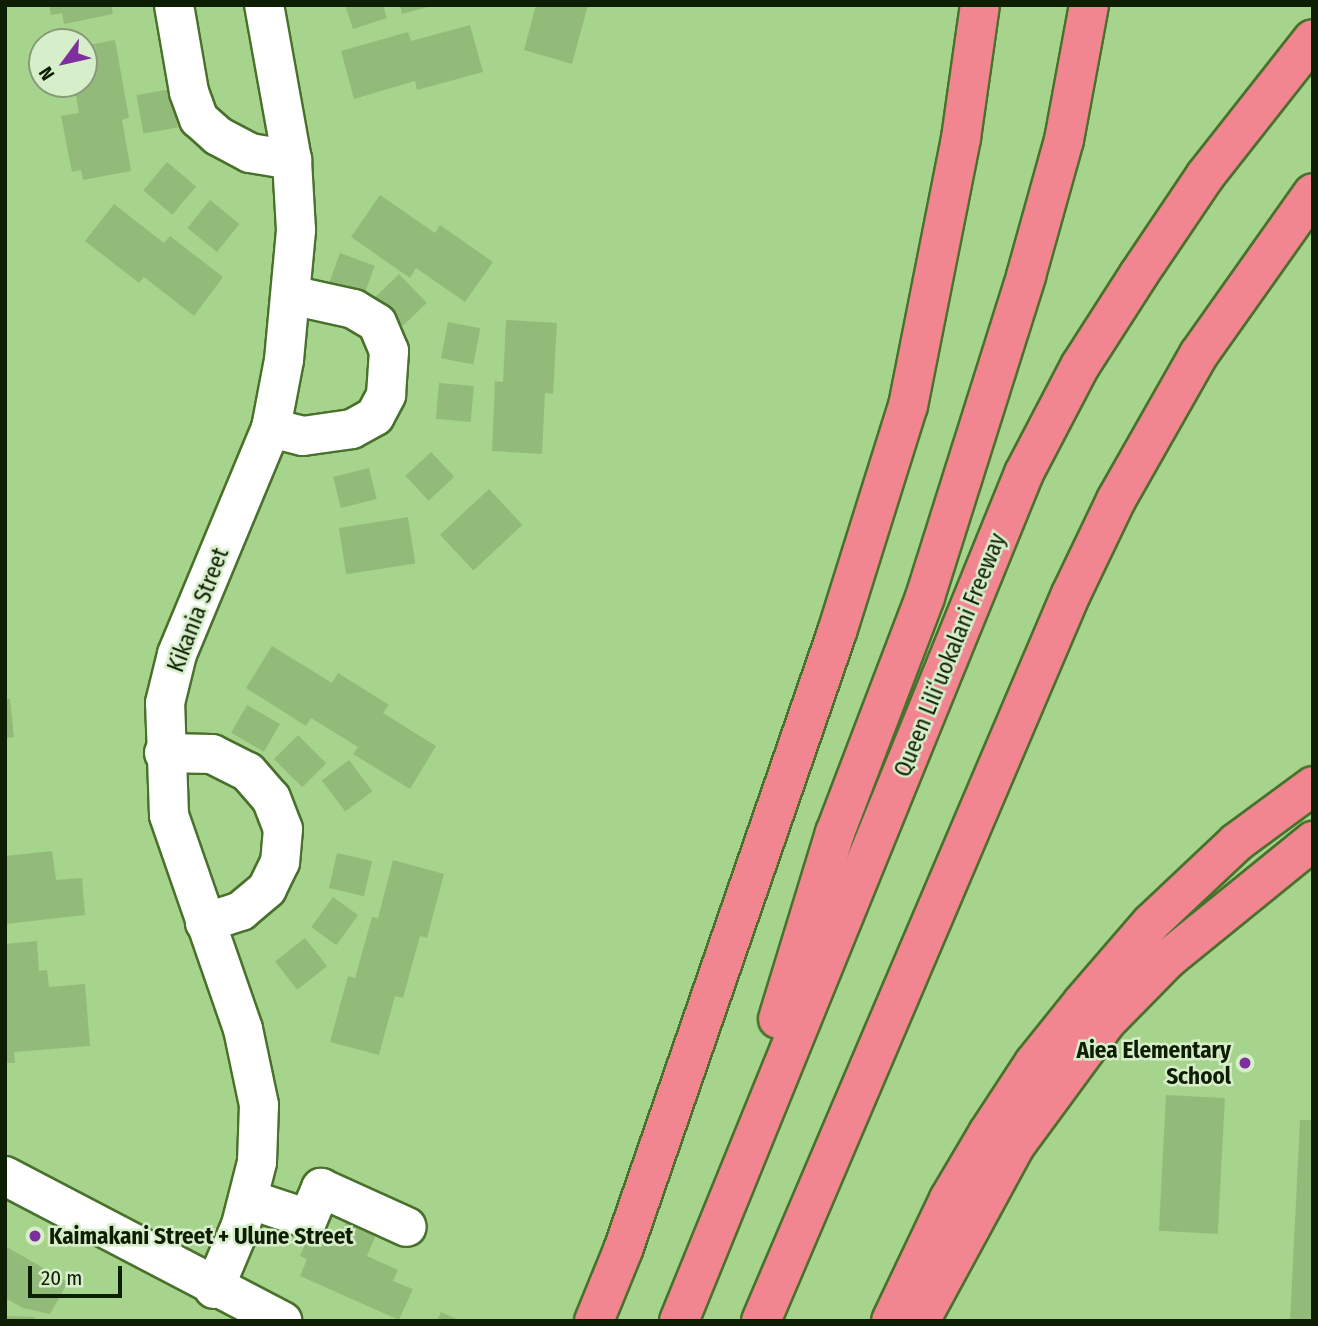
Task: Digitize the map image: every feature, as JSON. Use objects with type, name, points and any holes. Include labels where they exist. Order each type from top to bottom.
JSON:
[{"type":"highway","points":[[594,1321],[628,1237],[837,632],[908,406],[961,138],[980,5]]},
{"type":"highway","points":[[702,1268],[835,833],[925,597],[1026,276],[1064,140],[1089,5]]},
{"type":"highway","name":"Queen Liliʻuokalani Freeway","points":[[679,1321],[1024,473],[1080,366],[1139,274],[1205,176],[1313,38]]},
{"type":"highway","points":[[761,1321],[1116,500],[1199,354],[1313,193]]},
{"type":"highway","points":[[891,1321],[949,1199],[988,1133],[1074,1013],[1151,923],[1237,842],[1313,786]]},
{"type":"highway","points":[[920,1321],[1015,1146],[1106,1022],[1169,958],[1313,841]]},
{"type":"street","points":[[174,5],[189,92],[199,119],[218,136],[250,153],[292,160]]},
{"type":"street","name":"Kikania Street","points":[[214,1289],[248,1199],[257,1162],[259,1105],[243,1029],[169,815],[164,753],[165,703],[177,654],[271,428],[291,295],[296,230],[292,160],[264,5]]},
{"type":"street","points":[[271,428],[303,436],[352,429],[375,416],[386,395],[389,351],[377,323],[354,309],[291,295]]},
{"type":"street","points":[[164,753],[212,754],[248,772],[271,798],[283,830],[281,862],[267,889],[241,911],[205,923]]},
{"type":"street","points":[[5,1177],[214,1289],[282,1321]]},
{"type":"street","points":[[248,1199],[308,1219],[321,1188],[407,1227]]},
{"type":"building","points":[[49,5],[111,5],[113,14],[64,24],[62,13],[51,15]]},
{"type":"building","points":[[345,5],[383,5],[387,18],[353,29]]},
{"type":"building","points":[[400,5],[431,5],[431,6],[402,14]]},
{"type":"building","points":[[536,5],[588,5],[572,64],[524,50]]},
{"type":"building","points":[[470,25],[483,72],[417,90],[415,81],[354,99],[341,51],[408,32],[411,41]]},
{"type":"building","points":[[115,40],[129,118],[122,120],[131,171],[83,180],[81,170],[72,172],[61,116],[79,113],[76,98],[98,98],[98,43]]},
{"type":"building","points":[[171,89],[178,127],[143,133],[137,95]]},
{"type":"building","points":[[167,162],[196,186],[172,215],[143,190]]},
{"type":"building","points":[[380,195],[435,233],[440,225],[493,262],[465,302],[416,268],[410,278],[351,237]]},
{"type":"building","points":[[210,200],[240,224],[217,252],[187,228]]},
{"type":"building","points":[[114,204],[164,243],[170,236],[223,277],[194,316],[144,277],[139,283],[85,241]]},
{"type":"building","points":[[340,253],[375,266],[363,298],[328,285]]},
{"type":"building","points":[[399,274],[427,303],[403,326],[375,297]]},
{"type":"building","points":[[506,320],[557,323],[553,394],[545,393],[542,454],[492,451],[495,381],[503,382]]},
{"type":"building","points":[[448,322],[480,328],[473,365],[441,358]]},
{"type":"building","points":[[439,383],[474,386],[471,422],[436,419]]},
{"type":"building","points":[[431,452],[454,477],[429,501],[405,476]]},
{"type":"building","points":[[369,468],[377,499],[341,508],[333,477]]},
{"type":"building","points":[[489,489],[522,525],[473,571],[440,535]]},
{"type":"building","points":[[408,517],[415,563],[346,574],[339,528]]},
{"type":"building","points":[[272,646],[332,683],[338,673],[389,705],[383,713],[436,746],[410,789],[353,754],[358,747],[311,718],[306,726],[246,688]]},
{"type":"building","points":[[5,699],[10,699],[14,737],[5,738]]},
{"type":"building","points":[[247,705],[280,724],[264,752],[231,733]]},
{"type":"building","points":[[298,735],[326,763],[302,787],[274,759]]},
{"type":"building","points":[[349,760],[372,791],[345,812],[322,780]]},
{"type":"building","points":[[52,851],[56,880],[82,878],[85,915],[5,924],[5,856]]},
{"type":"building","points":[[337,853],[372,861],[364,896],[329,888]]},
{"type":"building","points":[[393,860],[444,874],[427,938],[420,936],[403,998],[395,996],[379,1055],[330,1042],[348,976],[355,978],[372,917],[378,918]]},
{"type":"building","points":[[333,897],[358,915],[336,945],[311,927]]},
{"type":"building","points":[[305,938],[327,966],[297,990],[275,961]]},
{"type":"building","points":[[37,941],[39,971],[47,970],[49,987],[85,984],[90,1046],[14,1052],[15,1063],[5,1063],[5,944]]},
{"type":"building","points":[[1166,1095],[1225,1098],[1218,1234],[1159,1231]]},
{"type":"building","points":[[1300,1120],[1313,1120],[1313,1321],[1290,1321]]},
{"type":"building","points":[[346,1222],[376,1235],[367,1256],[398,1270],[393,1281],[413,1289],[399,1320],[300,1276],[307,1259],[300,1256],[309,1235],[335,1247]]},
{"type":"building","points":[[5,1246],[68,1282],[50,1314],[23,1308],[5,1298]]},
{"type":"building","points":[[441,1312],[461,1321],[437,1321]]},
{"type":"building","points":[[5,1316],[35,1317],[35,1321],[5,1321]]},
{"type":"place","name":"Aiea Elementary School","points":[[1245,1063]]},
{"type":"place","name":"Kaimakani Street + Ulune Street","points":[[35,1236]]}]
